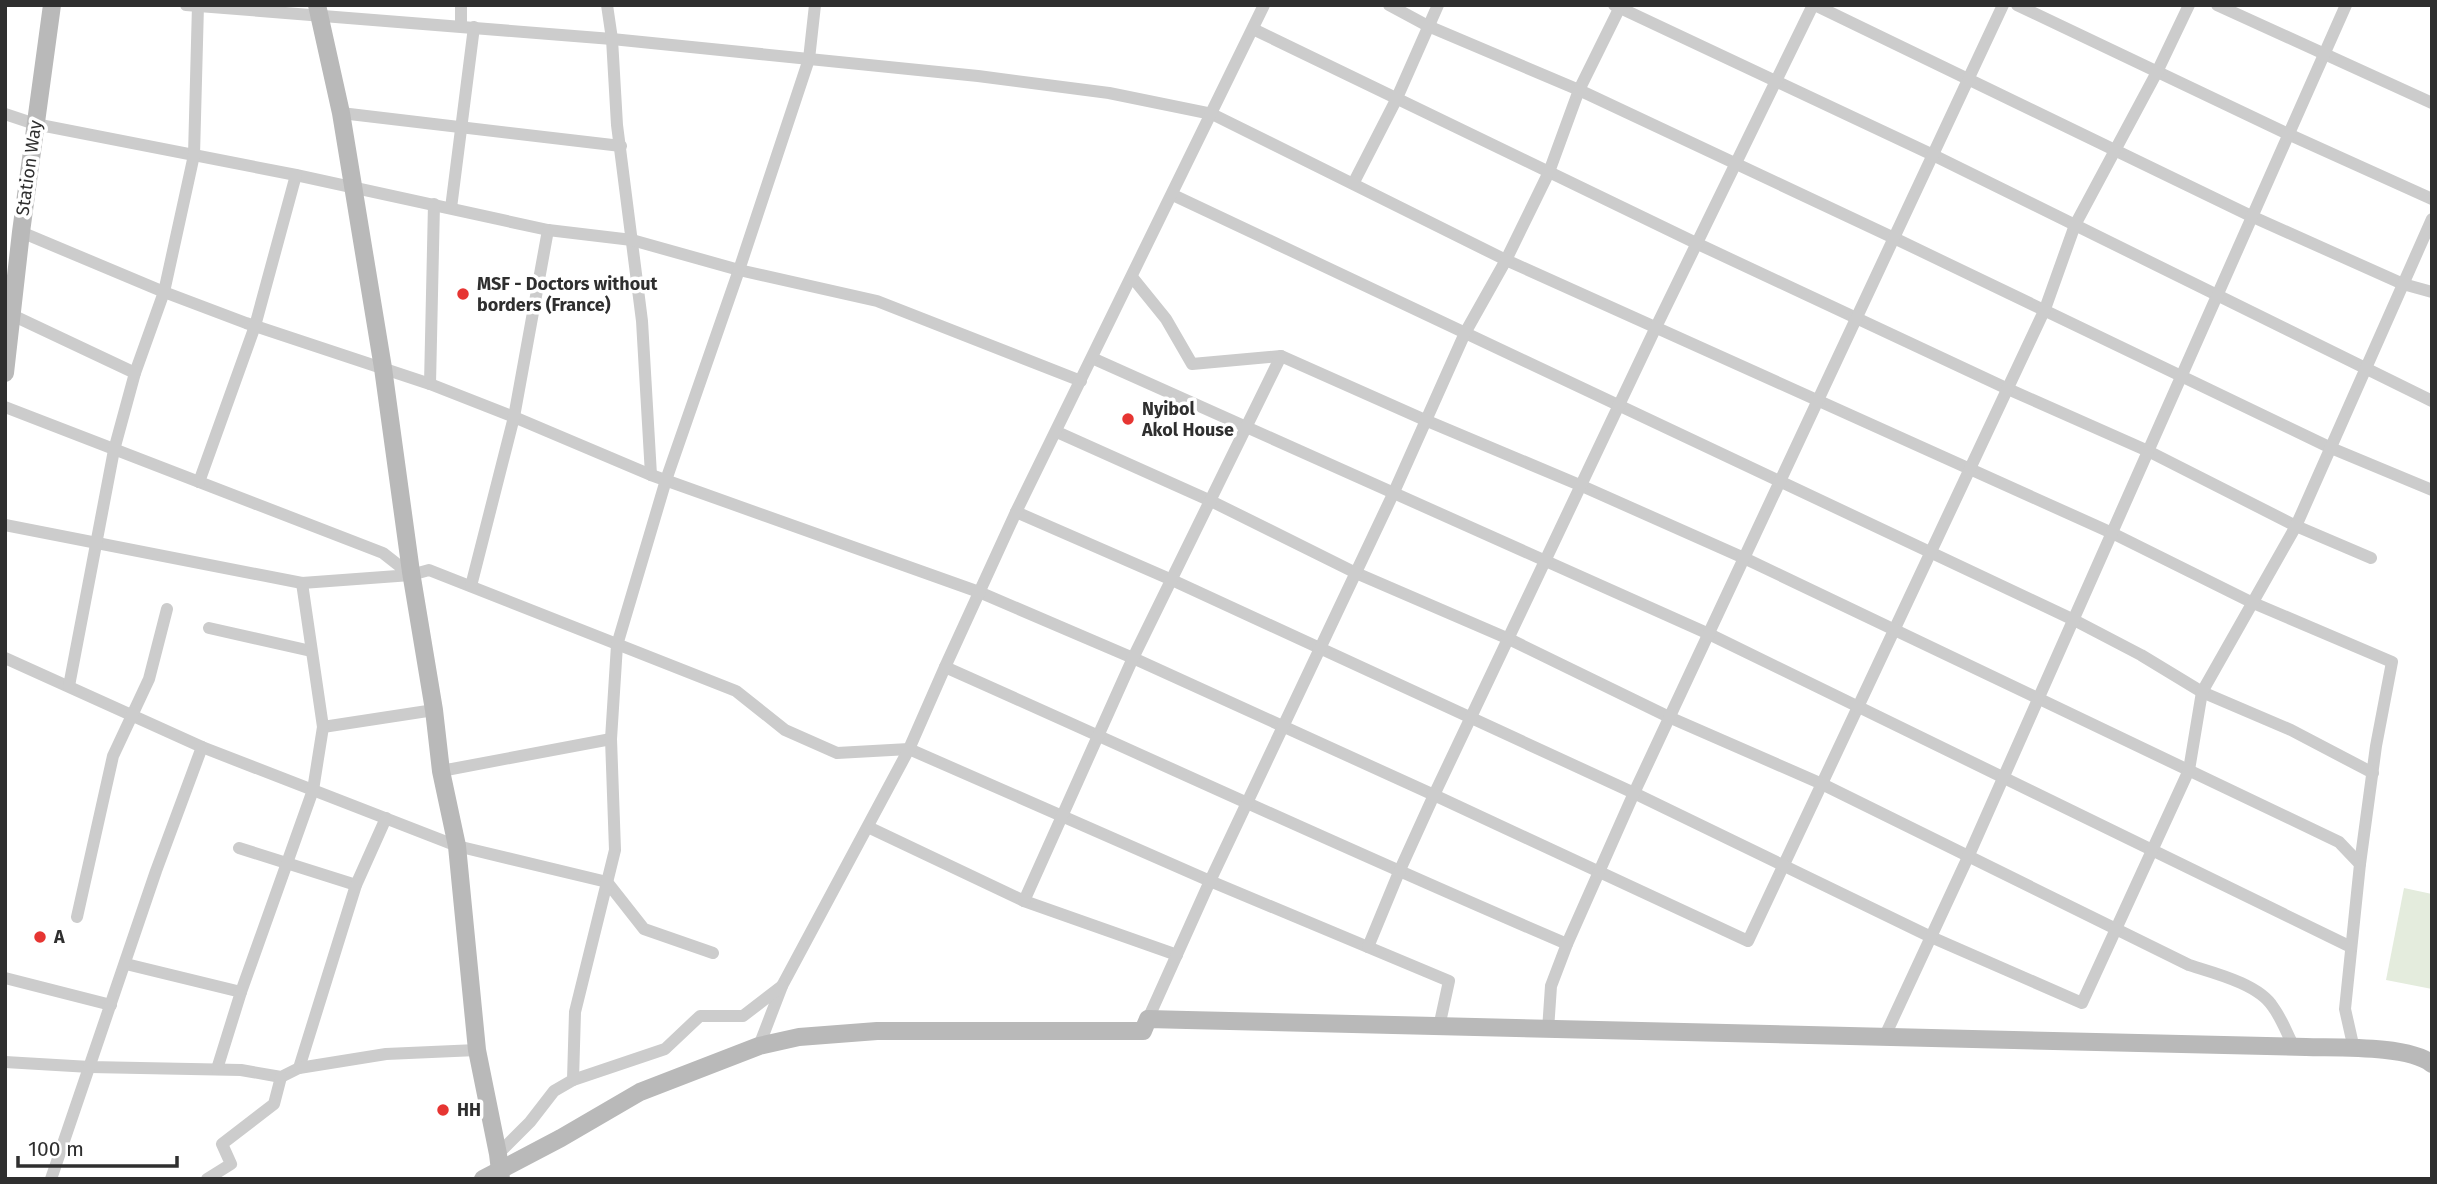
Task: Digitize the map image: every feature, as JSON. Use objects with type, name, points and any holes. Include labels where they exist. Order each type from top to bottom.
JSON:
[{"type":"street","name":"Station Way","points":[[5,373],[52,5]]},
{"type":"street","points":[[451,208],[461,128],[468,26],[461,5]]},
{"type":"street","points":[[607,5],[612,39],[617,125],[642,321],[651,475]]},
{"type":"street","points":[[573,1080],[575,1012],[615,850],[611,739],[617,645],[666,480],[740,270],[809,59],[816,5]]},
{"type":"street","points":[[759,1046],[782,986],[909,749],[1016,512],[1265,5]]},
{"type":"street","points":[[1390,5],[1428,26],[1579,90],[2045,309],[2331,448],[2432,491]]},
{"type":"street","points":[[1354,182],[1396,100],[1438,5]]},
{"type":"street","points":[[1368,947],[1434,795],[1814,5],[2251,216],[2403,284],[2432,292]]},
{"type":"street","points":[[1548,1030],[1551,986],[1634,793],[2003,5]]},
{"type":"street","points":[[2017,5],[2288,134],[2432,198]]},
{"type":"street","points":[[21,232],[164,292],[254,326],[430,384],[651,475],[979,592],[1133,658],[1748,941],[2045,309],[2075,225],[2157,72],[2189,5]]},
{"type":"street","points":[[2217,5],[2432,103]]},
{"type":"street","points":[[1884,1038],[1969,856],[2346,5]]},
{"type":"street","points":[[69,686],[114,450],[135,373],[164,292],[194,155],[194,6],[318,10],[978,76],[1109,93],[1212,114],[1354,182],[1506,260],[2112,533],[2251,602],[2392,662],[2372,773],[2351,947],[2345,1009],[2354,1049]]},
{"type":"street","points":[[483,1179],[500,1167],[561,1138],[640,1092],[759,1046],[799,1037],[877,1031],[1143,1031],[1210,881],[1394,492],[1465,333],[1506,260],[1549,172],[1579,90],[1618,6],[1933,155],[2432,401]]},
{"type":"street","points":[[318,10],[341,113],[383,368],[441,771],[457,846],[477,1050],[500,1167]]},
{"type":"street","points":[[1253,29],[1698,244],[2008,389],[2148,451],[2296,526],[2371,558]]},
{"type":"street","points":[[341,113],[621,146]]},
{"type":"street","points":[[5,114],[35,124],[296,175],[548,230],[632,240],[740,270],[877,301],[1081,381]]},
{"type":"street","points":[[199,482],[254,326],[296,175]]},
{"type":"street","points":[[1173,195],[2074,620],[2141,655],[2202,692],[2291,730],[2372,773]]},
{"type":"street","points":[[430,384],[434,204]]},
{"type":"street","points":[[1016,512],[1172,580],[1634,793],[1931,937],[2082,1003],[2189,770],[2202,692],[2296,526],[2432,219]]},
{"type":"street","points":[[471,586],[514,417],[548,230]]},
{"type":"street","points":[[1132,277],[1166,319],[1192,364],[1281,356],[1744,558],[2339,842],[2360,864]]},
{"type":"street","points":[[12,315],[135,373]]},
{"type":"street","points":[[1024,901],[1097,734],[1281,356]]},
{"type":"street","points":[[1092,358],[1709,634],[2351,947]]},
{"type":"street","points":[[5,407],[383,553],[411,575]]},
{"type":"street","points":[[1057,432],[1210,501],[1356,573],[1509,639],[1671,718],[1822,784],[2189,965],[2222,975],[2256,991],[2272,1004],[2294,1047]]},
{"type":"street","points":[[5,525],[302,583],[411,575],[429,570],[736,691],[785,730],[837,753],[909,749],[1210,881],[1449,981],[1439,1027]]},
{"type":"street","points":[[217,1069],[241,992],[313,790],[323,727],[302,583]]},
{"type":"street","points":[[77,917],[113,756],[149,680],[167,609]]},
{"type":"street","points":[[209,628],[310,650]]},
{"type":"street","points":[[5,658],[202,747],[457,846],[607,882],[645,929],[713,953]]},
{"type":"street","points":[[945,667],[1399,872],[1567,944]]},
{"type":"street","points":[[323,727],[434,710]]},
{"type":"street","points":[[441,771],[611,739]]},
{"type":"street","points":[[51,1179],[156,871],[202,747]]},
{"type":"street","points":[[299,1068],[356,885],[386,818]]},
{"type":"street","points":[[868,827],[1024,901],[1177,955]]},
{"type":"street","points":[[239,848],[356,885]]},
{"type":"street","points":[[125,964],[241,992]]},
{"type":"street","points":[[5,978],[111,1005]]},
{"type":"street","points":[[500,1167],[554,1091],[573,1080],[665,1048],[700,1016],[743,1016],[782,986]]},
{"type":"street","points":[[1148,1019],[2384,1050],[2412,1055],[2432,1064]]},
{"type":"street","points":[[5,1062],[90,1067],[217,1069],[281,1077],[299,1068],[386,1054],[477,1050]]},
{"type":"street","points":[[207,1179],[231,1164],[222,1144],[274,1104],[281,1077]]},
{"type":"green space","points":[[2404,888],[2432,894],[2432,989],[2386,980]]},
{"type":"place","name":"MSF - Doctors without borders (France)","points":[[463,294]]},
{"type":"place","name":"Nyibol Akol House","points":[[1128,419]]},
{"type":"place","name":"A","points":[[40,937]]},
{"type":"place","name":"HH","points":[[443,1110]]}]
